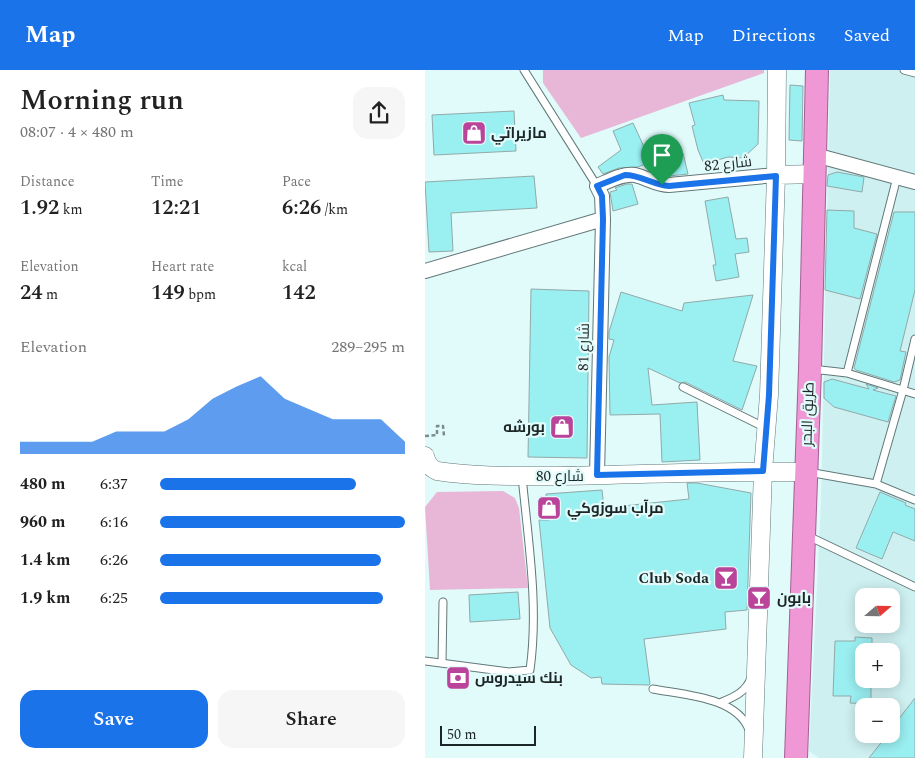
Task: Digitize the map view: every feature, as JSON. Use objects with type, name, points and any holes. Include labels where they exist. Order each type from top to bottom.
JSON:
[{"type":"highway","name":"طريق البحر","points":[[796,758],[810,369],[817,70]]},
{"type":"street","points":[[754,752],[763,471],[776,176],[777,70]]},
{"type":"street","points":[[776,176],[815,164],[897,177],[915,182]]},
{"type":"street","name":"شارع 82","points":[[597,186],[625,175],[635,175],[669,186],[776,176]]},
{"type":"street","name":"شارع 81","points":[[597,186],[602,196],[603,219],[597,475]]},
{"type":"street","points":[[425,271],[603,219]]},
{"type":"street","name":"شارع 80","points":[[425,456],[427,463],[432,469],[437,471],[522,476],[763,471],[805,472]]},
{"type":"lane","points":[[525,70],[597,186]]},
{"type":"lane","points":[[904,70],[915,73]]},
{"type":"lane","points":[[847,373],[897,177]]},
{"type":"lane","points":[[876,484],[903,390],[915,339]]},
{"type":"lane","points":[[810,369],[847,373],[915,394]]},
{"type":"lane","points":[[683,387],[766,428]]},
{"type":"lane","points":[[805,472],[876,484],[915,500]]},
{"type":"lane","points":[[425,661],[509,672],[530,670],[533,653],[532,585],[522,476]]},
{"type":"lane","points":[[803,533],[915,587]]},
{"type":"lane","points":[[442,662],[443,602]]},
{"type":"lane","points":[[721,702],[738,695],[750,682],[756,667]]},
{"type":"lane","points":[[653,688],[721,702],[735,710],[747,725],[754,752]]},
{"type":"path","points":[[425,436],[437,435],[437,426],[443,426],[444,436]]},
{"type":"shaded area","points":[[543,70],[764,70],[764,73],[581,138],[543,83]]},
{"type":"shaded area","points":[[830,70],[915,70],[915,758],[819,758],[809,751],[821,503]]},
{"type":"shaded area","points":[[503,491],[515,498],[519,508],[528,588],[430,590],[425,507],[437,492]]},
{"type":"building","points":[[790,85],[803,86],[802,141],[789,140]]},
{"type":"building","points":[[723,95],[724,100],[759,101],[758,144],[743,158],[728,157],[704,164],[698,150],[692,126],[695,125],[689,103]]},
{"type":"building","name":"مازيراتي","points":[[514,111],[516,151],[434,155],[432,115]]},
{"type":"building","points":[[633,123],[651,162],[638,167],[619,168],[603,174],[598,167],[621,150],[613,131]]},
{"type":"building","points":[[683,153],[688,174],[669,176],[655,173],[652,158]]},
{"type":"building","points":[[837,172],[864,177],[862,192],[827,186],[828,175]]},
{"type":"building","points":[[534,176],[537,208],[451,213],[453,251],[429,252],[425,182]]},
{"type":"building","points":[[627,184],[632,184],[638,204],[613,211],[610,192]]},
{"type":"building","points":[[728,197],[736,239],[747,238],[749,252],[735,254],[739,277],[716,281],[713,265],[716,265],[705,201]]},
{"type":"building","points":[[827,210],[854,211],[854,228],[877,234],[860,299],[825,290]]},
{"type":"building","points":[[894,212],[915,212],[915,290],[900,351],[906,352],[900,380],[894,382],[854,368]]},
{"type":"building","points":[[531,289],[589,291],[587,458],[528,457]]},
{"type":"building","points":[[621,292],[682,311],[684,303],[753,295],[733,361],[757,366],[742,410],[685,382],[680,383],[648,368],[652,405],[697,402],[700,460],[662,462],[660,414],[610,415],[609,357],[614,340],[609,339],[609,332]]},
{"type":"building","points":[[832,379],[869,389],[866,384],[878,388],[873,390],[896,396],[888,422],[834,407],[824,398],[824,382]]},
{"type":"building","points":[[687,483],[697,483],[751,493],[747,610],[725,612],[726,629],[644,639],[649,685],[602,684],[601,677],[591,678],[571,665],[550,628],[539,520],[549,520],[546,494],[602,490],[604,508],[689,499]]},
{"type":"building","points":[[880,492],[915,509],[915,541],[893,532],[882,559],[856,548]]},
{"type":"building","points":[[518,592],[520,619],[470,622],[469,595]]},
{"type":"building","points":[[855,637],[872,638],[872,643],[855,643],[855,688],[871,688],[871,698],[855,698],[855,703],[850,703],[851,696],[833,696],[835,641],[855,641]]},
{"type":"building","points":[[915,698],[915,758],[869,758],[881,743],[900,743],[900,717]]},
{"type":"place","name":"مازيراتي","points":[[474,133]]},
{"type":"place","name":"بورشه","points":[[562,427]]},
{"type":"place","name":"مرآب سوزوكي","points":[[549,508]]},
{"type":"place","name":"Club Soda","points":[[726,578]]},
{"type":"place","name":"بابون","points":[[759,598]]},
{"type":"place","name":"بنك سيدروس","points":[[458,678]]},
{"type":"route","points":[[625,175],[635,175],[662,185],[673,186],[776,176],[769,395],[763,471],[597,475],[603,204],[602,196],[597,186],[625,175]]}]
